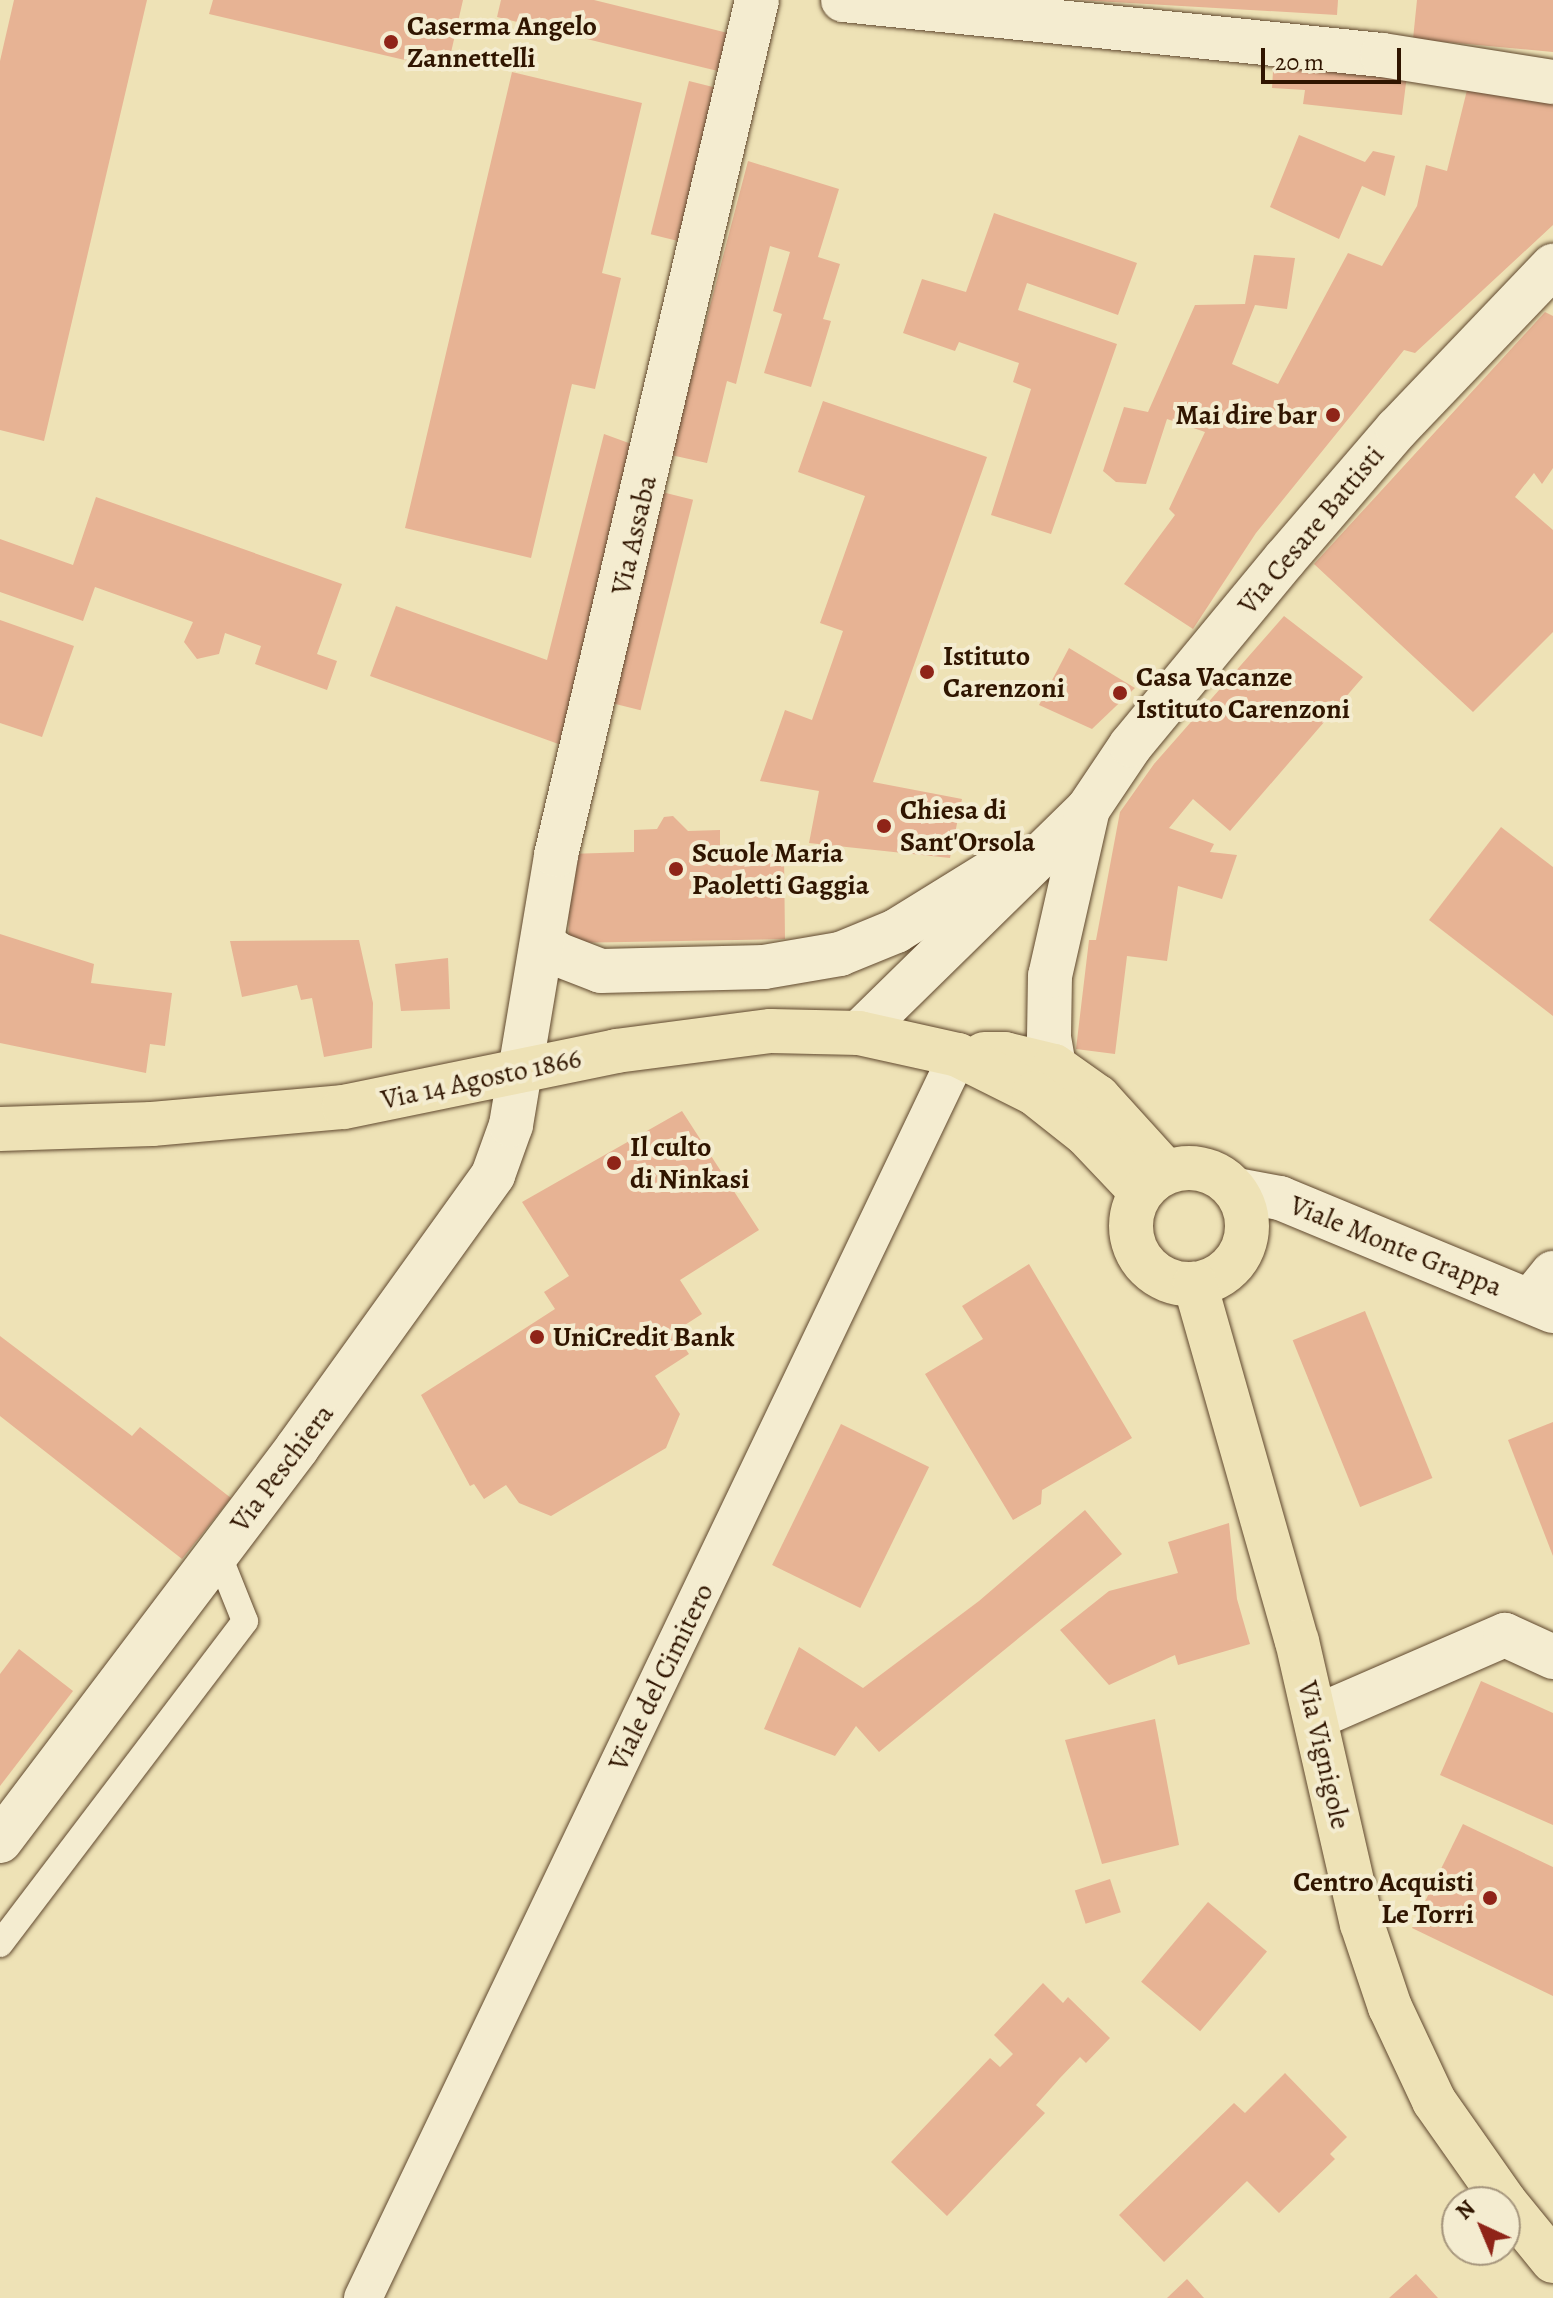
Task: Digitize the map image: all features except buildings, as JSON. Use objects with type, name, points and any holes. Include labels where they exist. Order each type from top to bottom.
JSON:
[{"type":"main road","name":"Via 14 Agosto 1866","points":[[0,1129],[152,1124],[344,1107],[616,1051],[771,1031],[859,1033],[958,1055],[1005,1054],[1054,1066],[1098,1097],[1154,1182]]},
{"type":"main road","name":"Via 14 Agosto 1866","points":[[958,1055],[1034,1093],[1154,1182]]},
{"type":"main road","points":[[1181,1168],[1212,1171],[1236,1190],[1248,1223],[1239,1257],[1212,1280],[1195,1284],[1158,1276],[1144,1263],[1131,1228],[1154,1182],[1181,1168]]},
{"type":"main road","name":"Via Vignigole","points":[[1195,1284],[1316,1717],[1362,1924],[1390,2007],[1434,2101],[1494,2186]]},
{"type":"main road","name":"Via Vignigole","points":[[1521,2222],[1553,2261]]},
{"type":"street","name":"Via Assaba","points":[[519,1072],[556,855],[757,0]]},
{"type":"street","points":[[843,0],[1382,55],[1553,82]]},
{"type":"street","name":"Via Cesare Battisti","points":[[859,1033],[1088,809],[1131,745],[1397,429],[1545,286]]},
{"type":"street","name":"Via Cesare Battisti","points":[[543,943],[557,954],[601,971],[764,967],[840,954],[938,907],[1088,809]]},
{"type":"street","name":"Via Cesare Battisti","points":[[1054,1066],[1049,1038],[1050,976],[1088,809]]},
{"type":"street","name":"Viale del Cimitero","points":[[363,2298],[958,1055]]},
{"type":"street","name":"Via Peschiera","points":[[0,1841],[218,1554],[493,1175],[511,1125],[519,1072]]},
{"type":"street","name":"Viale Monte Grappa","points":[[1236,1190],[1280,1198],[1546,1295]]},
{"type":"street","points":[[1316,1717],[1505,1635],[1553,1657]]},
{"type":"lane","points":[[0,1944],[245,1621],[218,1554]]},
{"type":"place","name":"Caserma Angelo Zannettelli","points":[[391,42]]},
{"type":"place","name":"Mai dire bar","points":[[1333,415]]},
{"type":"place","name":"Istituto Carenzoni","points":[[927,672]]},
{"type":"place","name":"Casa Vacanze Istituto Carenzoni","points":[[1120,693]]},
{"type":"place","name":"Chiesa di Sant'Orsola","points":[[884,826]]},
{"type":"place","name":"Scuole Maria Paoletti Gaggia","points":[[676,869]]},
{"type":"place","name":"Il culto di Ninkasi","points":[[614,1163]]},
{"type":"place","name":"UniCredit Bank","points":[[537,1337]]},
{"type":"place","name":"Centro Acquisti Le Torri","points":[[1490,1898]]}]
